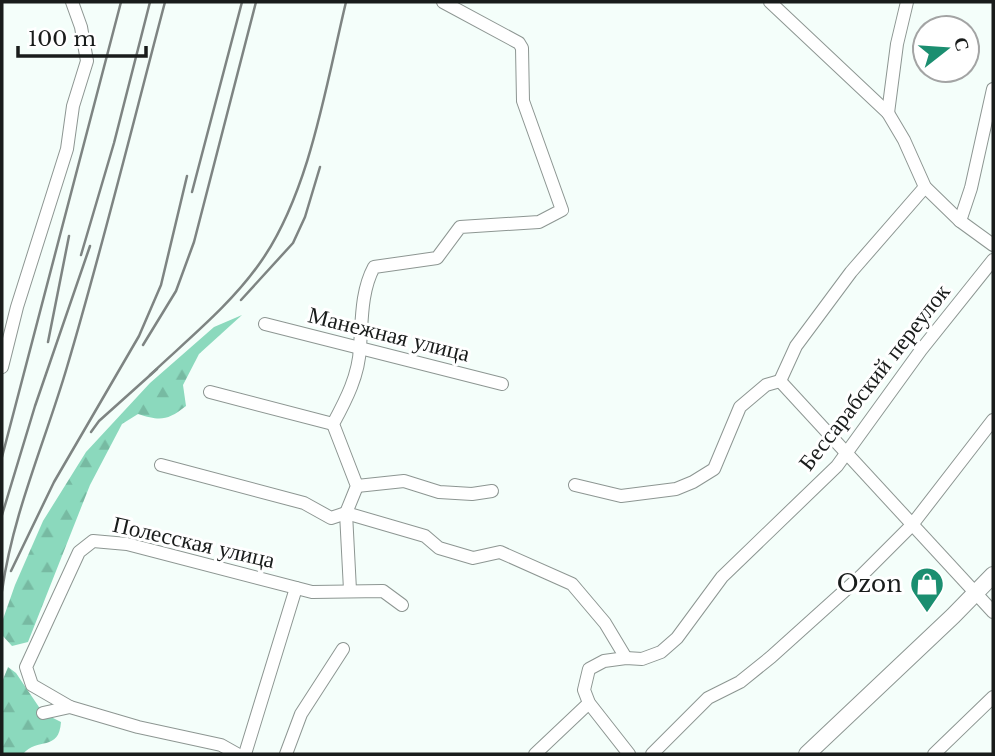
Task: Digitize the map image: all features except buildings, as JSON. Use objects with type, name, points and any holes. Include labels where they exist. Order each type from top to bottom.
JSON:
[{"type":"main road","points":[[807,754],[993,575]]},
{"type":"street","points":[[2,367],[21,294],[67,149],[73,106],[87,61],[72,2]]},
{"type":"street","points":[[333,424],[351,392],[360,348],[366,280],[373,267],[437,258],[460,227],[540,222],[562,210],[523,101],[522,48],[519,43],[443,2]]},
{"type":"street","points":[[770,2],[888,113],[904,139],[925,187],[960,221],[993,245]]},
{"type":"street","points":[[888,113],[897,44],[907,2]]},
{"type":"street","points":[[960,221],[971,188],[993,89]]},
{"type":"street","points":[[575,485],[621,496],[676,489],[714,469],[740,407],[766,385],[780,381],[796,346],[851,272],[925,187]]},
{"type":"street","name":"Бессарабский переулок","points":[[589,703],[584,691],[589,670],[604,661],[642,659],[661,652],[677,638],[722,577],[837,466],[921,350],[993,260]]},
{"type":"street","name":"Манежная улица","points":[[265,324],[502,384]]},
{"type":"street","points":[[780,381],[993,612]]},
{"type":"street","points":[[210,392],[333,424]]},
{"type":"street","points":[[652,754],[708,698],[740,681],[805,628],[861,576],[912,522],[993,420]]},
{"type":"street","points":[[333,424],[357,486],[346,513],[349,590]]},
{"type":"street","points":[[161,465],[304,503],[331,518],[346,513],[425,536],[439,548],[473,558],[500,552],[572,584],[605,624],[626,658]]},
{"type":"street","points":[[357,486],[404,481],[439,492],[472,494],[492,491]]},
{"type":"street","name":"Полесская улица","points":[[69,707],[32,685],[26,667],[79,552],[93,541],[127,544],[312,592],[383,591],[402,605]]},
{"type":"street","points":[[245,754],[296,588]]},
{"type":"street","points":[[286,754],[301,713],[343,649]]},
{"type":"street","points":[[934,754],[993,697]]},
{"type":"street","points":[[535,754],[589,703],[629,754]]},
{"type":"street","points":[[43,713],[69,707],[138,727],[221,745],[237,754]]},
{"type":"green space","points":[[242,315],[199,354],[183,385],[186,406],[168,417],[158,419],[138,414],[122,424],[90,485],[28,642],[12,646],[2,635],[2,622],[15,585],[43,521],[86,452],[150,383],[214,327]]},
{"type":"green space","points":[[8,667],[16,673],[43,713],[61,722],[52,741],[35,746],[23,754],[2,754],[2,682]]},
{"type":"railway","points":[[2,457],[121,2]]},
{"type":"railway","points":[[81,255],[114,143],[150,2]]},
{"type":"railway","points":[[2,591],[14,534],[80,322],[165,2]]},
{"type":"railway","points":[[192,192],[242,2]]},
{"type":"railway","points":[[143,345],[176,291],[194,242],[256,2]]},
{"type":"railway","points":[[150,375],[237,291],[262,260],[279,232],[293,202],[314,136],[346,2]]},
{"type":"railway","points":[[241,300],[293,243],[305,217],[320,167]]},
{"type":"railway","points":[[11,571],[54,482],[139,336],[161,285],[187,176]]},
{"type":"railway","points":[[48,342],[69,236]]},
{"type":"railway","points":[[2,515],[35,406],[90,246]]},
{"type":"railway","points":[[91,432],[99,421],[157,369]]},
{"type":"place","name":"Ozon","points":[[927,614]]}]
